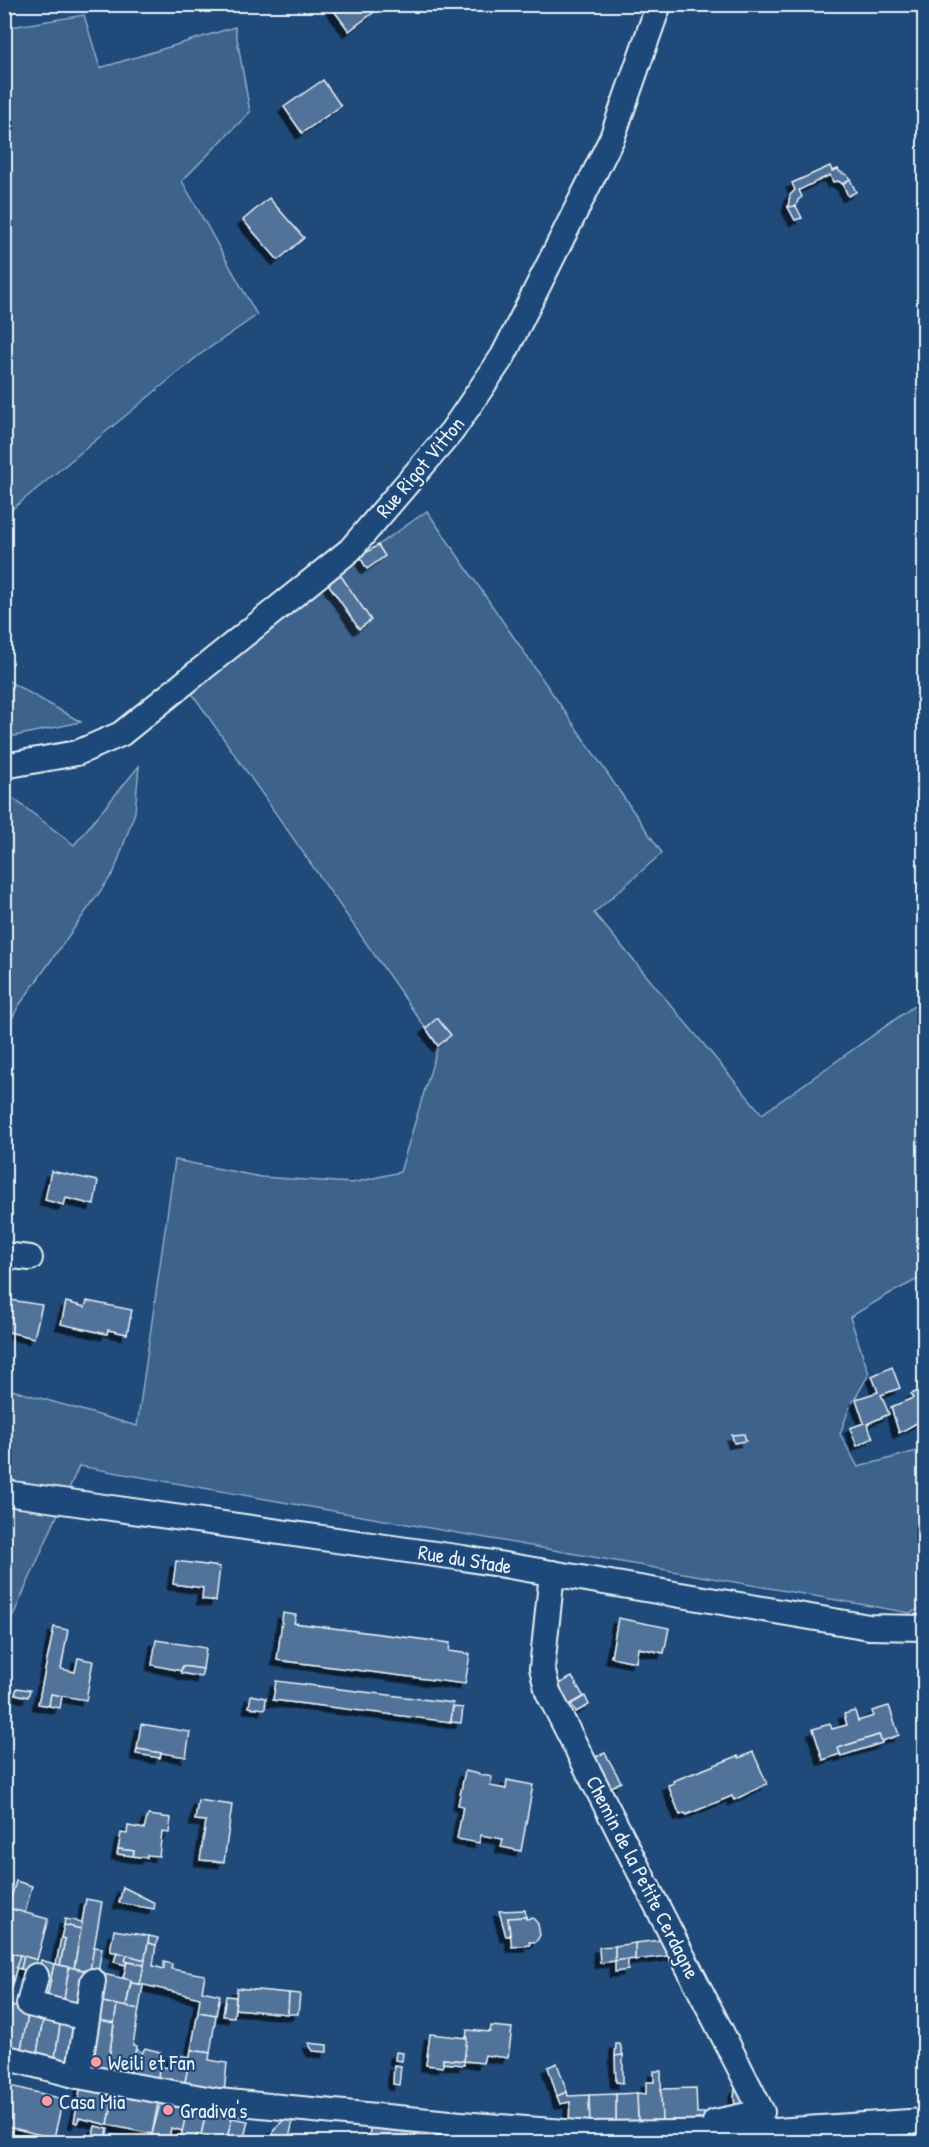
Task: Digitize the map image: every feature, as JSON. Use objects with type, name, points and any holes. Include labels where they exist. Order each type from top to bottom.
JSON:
[{"type":"street","name":"Rue Rigot Vitton","points":[[4,765],[77,753],[121,734],[350,550],[452,431],[503,356],[612,138],[659,4]]},
{"type":"street","points":[[4,1255],[30,1258]]},
{"type":"street","name":"Rue du Stade","points":[[4,1491],[451,1556],[869,1627],[924,1628]]},
{"type":"street","name":"Chemin de la Petite Cerdagne","points":[[552,1573],[542,1668],[548,1692],[762,2112],[710,2123],[703,2133]]},
{"type":"street","points":[[36,1976],[29,2004],[87,2018]]},
{"type":"street","points":[[78,2076],[93,1981]]},
{"type":"street","points":[[4,2057],[78,2076],[218,2101],[459,2133],[591,2138],[762,2132],[924,2121]]},
{"type":"shaded area","points":[[84,15],[100,68],[235,27],[250,112],[182,181],[257,315],[198,356],[5,515],[5,28]]},
{"type":"shaded area","points":[[427,511],[662,853],[594,913],[762,1114],[924,999],[924,1276],[850,1317],[869,1374],[849,1409],[840,1434],[858,1467],[924,1449],[924,1607],[910,1613],[79,1466],[5,1634],[5,1388],[137,1426],[175,1160],[261,1177],[352,1183],[400,1172],[438,1046],[191,692],[328,580]]},
{"type":"shaded area","points":[[5,679],[81,722],[5,738]]},
{"type":"shaded area","points":[[139,766],[135,812],[114,872],[18,1007],[5,1032],[5,801],[10,796],[74,845]]},
{"type":"building","points":[[329,4],[368,4],[374,12],[349,31]]},
{"type":"building","points":[[323,80],[341,106],[302,133],[284,107]]},
{"type":"building","points":[[830,166],[832,171],[838,169],[850,179],[843,184],[838,181],[833,182],[830,175],[799,190],[802,197],[796,206],[788,207],[790,195],[795,190],[792,183]]},
{"type":"building","points":[[850,179],[856,192],[848,196],[843,184]]},
{"type":"building","points":[[269,198],[304,238],[278,260],[243,220]]},
{"type":"building","points":[[796,206],[802,218],[795,220],[788,207]]},
{"type":"building","points":[[378,545],[385,556],[367,569],[360,557]]},
{"type":"building","points":[[339,573],[371,620],[359,629],[327,582]]},
{"type":"building","points":[[437,1018],[451,1035],[438,1046],[426,1028]]},
{"type":"building","points":[[51,1171],[98,1181],[94,1205],[66,1198],[64,1205],[45,1200]]},
{"type":"building","points":[[4,1299],[42,1305],[34,1338],[4,1331]]},
{"type":"building","points":[[87,1301],[132,1310],[127,1334],[108,1330],[107,1334],[61,1324],[66,1302],[85,1307]]},
{"type":"building","points":[[892,1367],[900,1388],[881,1395],[889,1414],[867,1424],[873,1438],[857,1446],[850,1428],[864,1423],[856,1399],[878,1392],[872,1376]]},
{"type":"building","points":[[916,1392],[918,1396],[924,1393],[924,1419],[899,1433],[891,1407],[913,1398],[911,1394]]},
{"type":"building","points":[[744,1434],[746,1441],[734,1443],[732,1435]]},
{"type":"building","points":[[176,1561],[220,1567],[216,1601],[202,1599],[203,1588],[173,1584]]},
{"type":"building","points":[[283,1613],[296,1615],[294,1623],[450,1643],[449,1651],[470,1654],[465,1684],[277,1660]]},
{"type":"building","points":[[618,1618],[669,1628],[664,1653],[638,1648],[636,1662],[611,1657]]},
{"type":"building","points":[[54,1627],[68,1630],[61,1669],[75,1672],[78,1658],[93,1661],[86,1700],[51,1694],[49,1706],[38,1704]]},
{"type":"building","points":[[156,1640],[206,1648],[203,1669],[182,1666],[182,1671],[152,1665]]},
{"type":"building","points":[[182,1666],[203,1669],[201,1677],[181,1673]]},
{"type":"building","points":[[572,1677],[584,1697],[564,1708],[554,1686]]},
{"type":"building","points":[[276,1681],[453,1703],[451,1722],[273,1700]]},
{"type":"building","points":[[17,1688],[30,1690],[28,1697],[15,1694]]},
{"type":"building","points":[[51,1694],[62,1696],[60,1708],[49,1706]]},
{"type":"building","points":[[251,1695],[266,1698],[265,1709],[249,1707]]},
{"type":"building","points":[[585,1696],[589,1705],[576,1712],[571,1704]]},
{"type":"building","points":[[889,1706],[899,1735],[882,1741],[879,1735],[838,1748],[840,1754],[823,1760],[813,1729],[830,1724],[832,1729],[847,1725],[844,1714],[855,1711],[858,1721],[874,1716],[872,1711]]},
{"type":"building","points":[[453,1707],[463,1708],[461,1723],[451,1722]]},
{"type":"building","points":[[141,1724],[190,1732],[186,1757],[137,1749]]},
{"type":"building","points":[[879,1735],[882,1743],[841,1756],[838,1748]]},
{"type":"building","points":[[137,1749],[161,1753],[160,1758],[136,1754]]},
{"type":"building","points":[[753,1752],[767,1784],[734,1800],[732,1796],[686,1815],[685,1813],[680,1815],[668,1785],[674,1783],[673,1781]]},
{"type":"building","points":[[605,1753],[621,1782],[606,1790],[591,1759]]},
{"type":"building","points":[[465,1771],[492,1777],[490,1786],[506,1789],[507,1780],[533,1785],[521,1851],[501,1847],[503,1839],[481,1835],[479,1843],[457,1839],[463,1806],[458,1805]]},
{"type":"building","points":[[198,1800],[232,1805],[224,1862],[200,1860],[206,1821],[195,1820]]},
{"type":"building","points":[[148,1815],[171,1818],[169,1833],[162,1832],[159,1856],[147,1855],[147,1858],[133,1856],[134,1851],[118,1849],[121,1833],[127,1834],[128,1826],[144,1829]]},
{"type":"building","points":[[118,1849],[134,1851],[133,1856],[117,1854]]},
{"type":"building","points":[[16,1881],[32,1886],[25,1913],[8,1908]]},
{"type":"building","points":[[123,1887],[155,1903],[154,1909],[119,1903]]},
{"type":"building","points":[[86,1899],[102,1902],[90,1971],[74,1968]]},
{"type":"building","points":[[8,1908],[48,1919],[37,1960],[4,1952],[4,1921]]},
{"type":"building","points":[[525,1910],[526,1917],[508,1918],[510,1936],[506,1936],[499,1911]]},
{"type":"building","points":[[526,1917],[526,1919],[533,1918],[538,1924],[540,1935],[536,1942],[529,1942],[530,1945],[512,1947],[508,1918]]},
{"type":"building","points":[[65,1919],[82,1922],[81,1929],[64,1925]]},
{"type":"building","points":[[64,1925],[81,1929],[74,1968],[60,1965],[65,1939],[61,1938]]},
{"type":"building","points":[[114,1930],[149,1936],[145,1960],[110,1951]]},
{"type":"building","points":[[149,1936],[158,1938],[156,1945],[148,1943]]},
{"type":"building","points":[[61,1938],[65,1939],[60,1965],[56,1964]]},
{"type":"building","points":[[669,1939],[676,1955],[635,1960],[635,1943]]},
{"type":"building","points":[[148,1943],[156,1945],[153,1966],[164,1969],[164,1962],[172,1964],[171,1969],[205,1975],[202,1991],[220,1995],[216,2015],[198,2012],[200,1998],[140,1984]]},
{"type":"building","points":[[635,1943],[635,1959],[615,1961],[615,1946]]},
{"type":"building","points":[[615,1946],[615,1961],[600,1963],[599,1947]]},
{"type":"building","points":[[94,1947],[102,1948],[98,1973],[90,1971]]},
{"type":"building","points":[[4,1952],[20,1955],[8,2000],[4,1999]]},
{"type":"building","points":[[117,1952],[127,1955],[126,1965],[114,1962]]},
{"type":"building","points":[[20,1955],[24,1956],[21,1969],[16,1968]]},
{"type":"building","points":[[127,1955],[145,1960],[144,1965],[125,1961]]},
{"type":"building","points":[[24,1956],[37,1960],[33,1972],[24,1973],[25,1970],[21,1969]]},
{"type":"building","points":[[628,1959],[628,1970],[615,1972],[615,1961]]},
{"type":"building","points":[[41,1960],[54,1964],[46,2003],[32,2002]]},
{"type":"building","points":[[127,1962],[144,1965],[140,1984],[131,1983],[131,1980],[123,1978]]},
{"type":"building","points":[[54,1964],[69,1967],[63,2007],[46,2003]]},
{"type":"building","points":[[69,1967],[87,1971],[81,2011],[63,2007]]},
{"type":"building","points":[[98,1973],[131,1980],[126,2007],[93,2000]]},
{"type":"building","points":[[131,1983],[143,1985],[139,2009],[126,2007]]},
{"type":"building","points":[[237,1988],[289,1993],[288,2014],[235,2009]]},
{"type":"building","points":[[289,1993],[300,1994],[298,2014],[288,2014]]},
{"type":"building","points":[[226,1996],[236,1997],[234,2017],[223,2016]]},
{"type":"building","points":[[93,2000],[117,2005],[114,2023],[90,2019]]},
{"type":"building","points":[[4,2005],[12,2006],[4,2038]]},
{"type":"building","points":[[117,2005],[139,2009],[133,2045],[137,2046],[129,2076],[107,2071]]},
{"type":"building","points":[[12,2006],[29,2011],[21,2049],[4,2044]]},
{"type":"building","points":[[29,2011],[44,2015],[37,2053],[21,2049]]},
{"type":"building","points":[[198,2012],[216,2015],[210,2053],[191,2050]]},
{"type":"building","points":[[44,2015],[61,2019],[55,2058],[37,2053]]},
{"type":"building","points":[[61,2019],[79,2023],[74,2063],[55,2058]]},
{"type":"building","points":[[94,2019],[114,2023],[107,2071],[89,2066]]},
{"type":"building","points":[[491,2026],[512,2028],[508,2058],[485,2055],[483,2063],[464,2061],[467,2030],[490,2032]]},
{"type":"building","points":[[430,2034],[467,2038],[464,2061],[443,2059],[443,2067],[426,2065]]},
{"type":"building","points":[[308,2043],[327,2045],[327,2052],[313,2051]]},
{"type":"building","points":[[616,2044],[620,2044],[623,2055],[615,2056]]},
{"type":"building","points":[[136,2048],[142,2053],[145,2048],[160,2052],[158,2082],[129,2076]]},
{"type":"building","points":[[191,2050],[210,2053],[209,2060],[227,2063],[224,2093],[184,2086]]},
{"type":"building","points":[[396,2052],[403,2053],[402,2061],[395,2060]]},
{"type":"building","points":[[172,2054],[190,2057],[184,2086],[158,2082],[159,2066],[169,2068]]},
{"type":"building","points":[[623,2055],[623,2083],[616,2082],[615,2056]]},
{"type":"building","points":[[443,2059],[464,2061],[464,2065],[443,2063]]},
{"type":"building","points":[[557,2063],[567,2092],[557,2096],[548,2067]]},
{"type":"building","points":[[394,2065],[401,2066],[399,2085],[393,2084]]},
{"type":"building","points":[[654,2071],[661,2071],[662,2123],[638,2123],[637,2093],[646,2094],[646,2082],[654,2082]]},
{"type":"building","points":[[7,2085],[63,2099],[54,2138],[4,2126],[4,2096]]},
{"type":"building","points":[[81,2085],[114,2093],[108,2125],[79,2118],[77,2123],[74,2122]]},
{"type":"building","points":[[744,2085],[749,2110],[736,2111],[735,2089]]},
{"type":"building","points":[[696,2088],[697,2113],[706,2113],[706,2118],[697,2119],[697,2122],[662,2123],[661,2089]]},
{"type":"building","points":[[567,2092],[568,2096],[589,2095],[590,2124],[569,2124],[570,2102],[560,2104],[557,2096]]},
{"type":"building","points":[[114,2093],[158,2103],[152,2134],[108,2125]]},
{"type":"building","points":[[637,2093],[638,2123],[616,2123],[616,2094]]},
{"type":"building","points":[[616,2094],[616,2123],[590,2124],[589,2095]]},
{"type":"building","points":[[160,2104],[187,2109],[183,2131],[171,2128],[169,2138],[166,2136],[165,2142],[150,2142]]},
{"type":"building","points":[[187,2109],[206,2113],[201,2135],[197,2134],[195,2142],[180,2142]]},
{"type":"building","points":[[206,2113],[232,2118],[226,2142],[201,2135]]},
{"type":"building","points":[[232,2118],[248,2121],[243,2142],[226,2142]]},
{"type":"building","points":[[284,2120],[293,2121],[288,2142],[270,2142],[274,2129]]},
{"type":"building","points":[[95,2126],[108,2129],[105,2142],[92,2142]]},
{"type":"building","points":[[370,2128],[416,2133],[414,2142],[369,2142]]},
{"type":"building","points":[[416,2133],[453,2136],[452,2142],[414,2142]]},
{"type":"building","points":[[106,2137],[130,2142],[105,2142]]},
{"type":"building","points":[[468,2137],[508,2140],[508,2142],[468,2142]]},
{"type":"place","name":"Weili et Fan","points":[[96,2062]]},
{"type":"place","name":"Casa Mia","points":[[47,2101]]},
{"type":"place","name":"Gradiva's","points":[[168,2110]]}]
